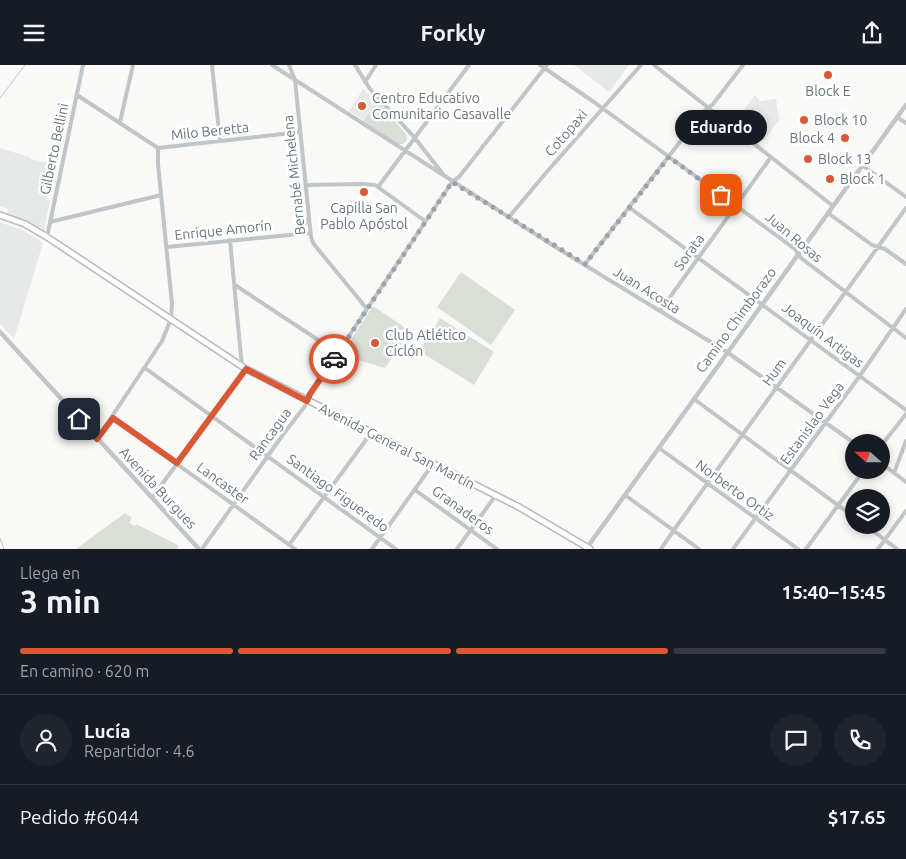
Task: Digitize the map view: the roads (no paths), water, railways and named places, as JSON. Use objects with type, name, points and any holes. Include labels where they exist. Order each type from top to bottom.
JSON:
[{"type":"main road","name":"Avenida General San Martín","points":[[0,215],[25,224],[47,237],[244,368],[496,495],[588,548]]},
{"type":"street","name":"Gilberto Bellini","points":[[47,237],[83,65]]},
{"type":"street","points":[[120,122],[133,65]]},
{"type":"street","points":[[212,65],[220,141]]},
{"type":"street","name":"Juan Acosta","points":[[272,65],[452,182],[727,352],[845,437]]},
{"type":"street","name":"Bernabé Michelena","points":[[289,65],[295,80],[310,233],[313,243],[367,309]]},
{"type":"street","points":[[355,65],[365,82],[414,137],[446,177]]},
{"type":"street","points":[[365,82],[376,65]]},
{"type":"street","points":[[378,187],[469,65]]},
{"type":"street","name":"Juan Rosas","points":[[540,65],[546,66],[736,205],[795,249],[801,258],[845,293],[906,337]]},
{"type":"street","name":"Cotopaxi","points":[[509,217],[641,65]]},
{"type":"street","points":[[654,65],[833,206]]},
{"type":"street","points":[[585,264],[743,65]]},
{"type":"street","name":"Rancagua","points":[[200,549],[305,406],[310,394],[452,182],[459,177],[546,66]]},
{"type":"street","name":"Milo Beretta","points":[[77,95],[158,148],[300,132]]},
{"type":"street","name":"Camino Chimborazo","points":[[588,548],[762,303],[906,105]]},
{"type":"street","points":[[897,117],[906,123]]},
{"type":"street","points":[[97,439],[113,418],[162,341],[171,319],[172,304],[158,148]]},
{"type":"street","name":"Sorata","points":[[660,311],[771,157]]},
{"type":"street","points":[[862,165],[906,197]]},
{"type":"street","points":[[306,185],[362,184],[378,187],[425,221]]},
{"type":"street","points":[[50,222],[161,195]]},
{"type":"street","name":"Joaquín Artigas","points":[[630,208],[906,410]]},
{"type":"street","name":"Hum","points":[[661,549],[906,208]]},
{"type":"street","points":[[828,213],[872,245],[885,249],[906,264]]},
{"type":"street","points":[[295,234],[302,228],[309,217]]},
{"type":"street","name":"Enrique Amorín","points":[[167,247],[310,233]]},
{"type":"street","points":[[152,498],[212,416],[244,368],[230,240]]},
{"type":"street","points":[[235,285],[338,353]]},
{"type":"street","name":"Estanislao Vega","points":[[732,549],[826,423],[894,329],[894,325],[906,309]]},
{"type":"street","name":"Avenida Burgues","points":[[0,332],[200,549]]},
{"type":"street","name":"Santiago Figueredo","points":[[145,368],[396,549]]},
{"type":"street","points":[[694,399],[845,510]]},
{"type":"street","points":[[890,434],[906,414]]},
{"type":"street","name":"Lancaster","points":[[113,418],[295,549]]},
{"type":"street","points":[[289,545],[371,433]]},
{"type":"street","points":[[894,473],[906,441]]},
{"type":"street","name":"Norberto Ortiz","points":[[659,448],[798,549]]},
{"type":"street","points":[[372,549],[433,464]]},
{"type":"street","points":[[890,470],[906,482]]},
{"type":"street","points":[[806,549],[857,479]]},
{"type":"street","name":"Granaderos","points":[[415,490],[497,549]]},
{"type":"street","points":[[457,549],[496,495]]},
{"type":"street","points":[[625,495],[698,549]]},
{"type":"street","points":[[878,549],[906,511]]},
{"type":"street","points":[[877,534],[897,549]]},
{"type":"waterway","points":[[0,98],[25,65]]},
{"type":"waterway","points":[[0,538],[4,549]]},
{"type":"place","name":"Block E","points":[[828,75]]},
{"type":"place","name":"Centro Educativo Comunitario Casavalle","points":[[362,106]]},
{"type":"place","name":"Block 10","points":[[804,120]]},
{"type":"place","name":"Block 4","points":[[845,138]]},
{"type":"place","name":"Block 13","points":[[808,159]]},
{"type":"place","name":"Block 1","points":[[830,179]]},
{"type":"place","name":"Capilla San Pablo Apóstol","points":[[364,192]]},
{"type":"place","name":"Eduardo","points":[[721,195]]},
{"type":"place","name":"Club Atlético Cíclón","points":[[375,343]]}]
